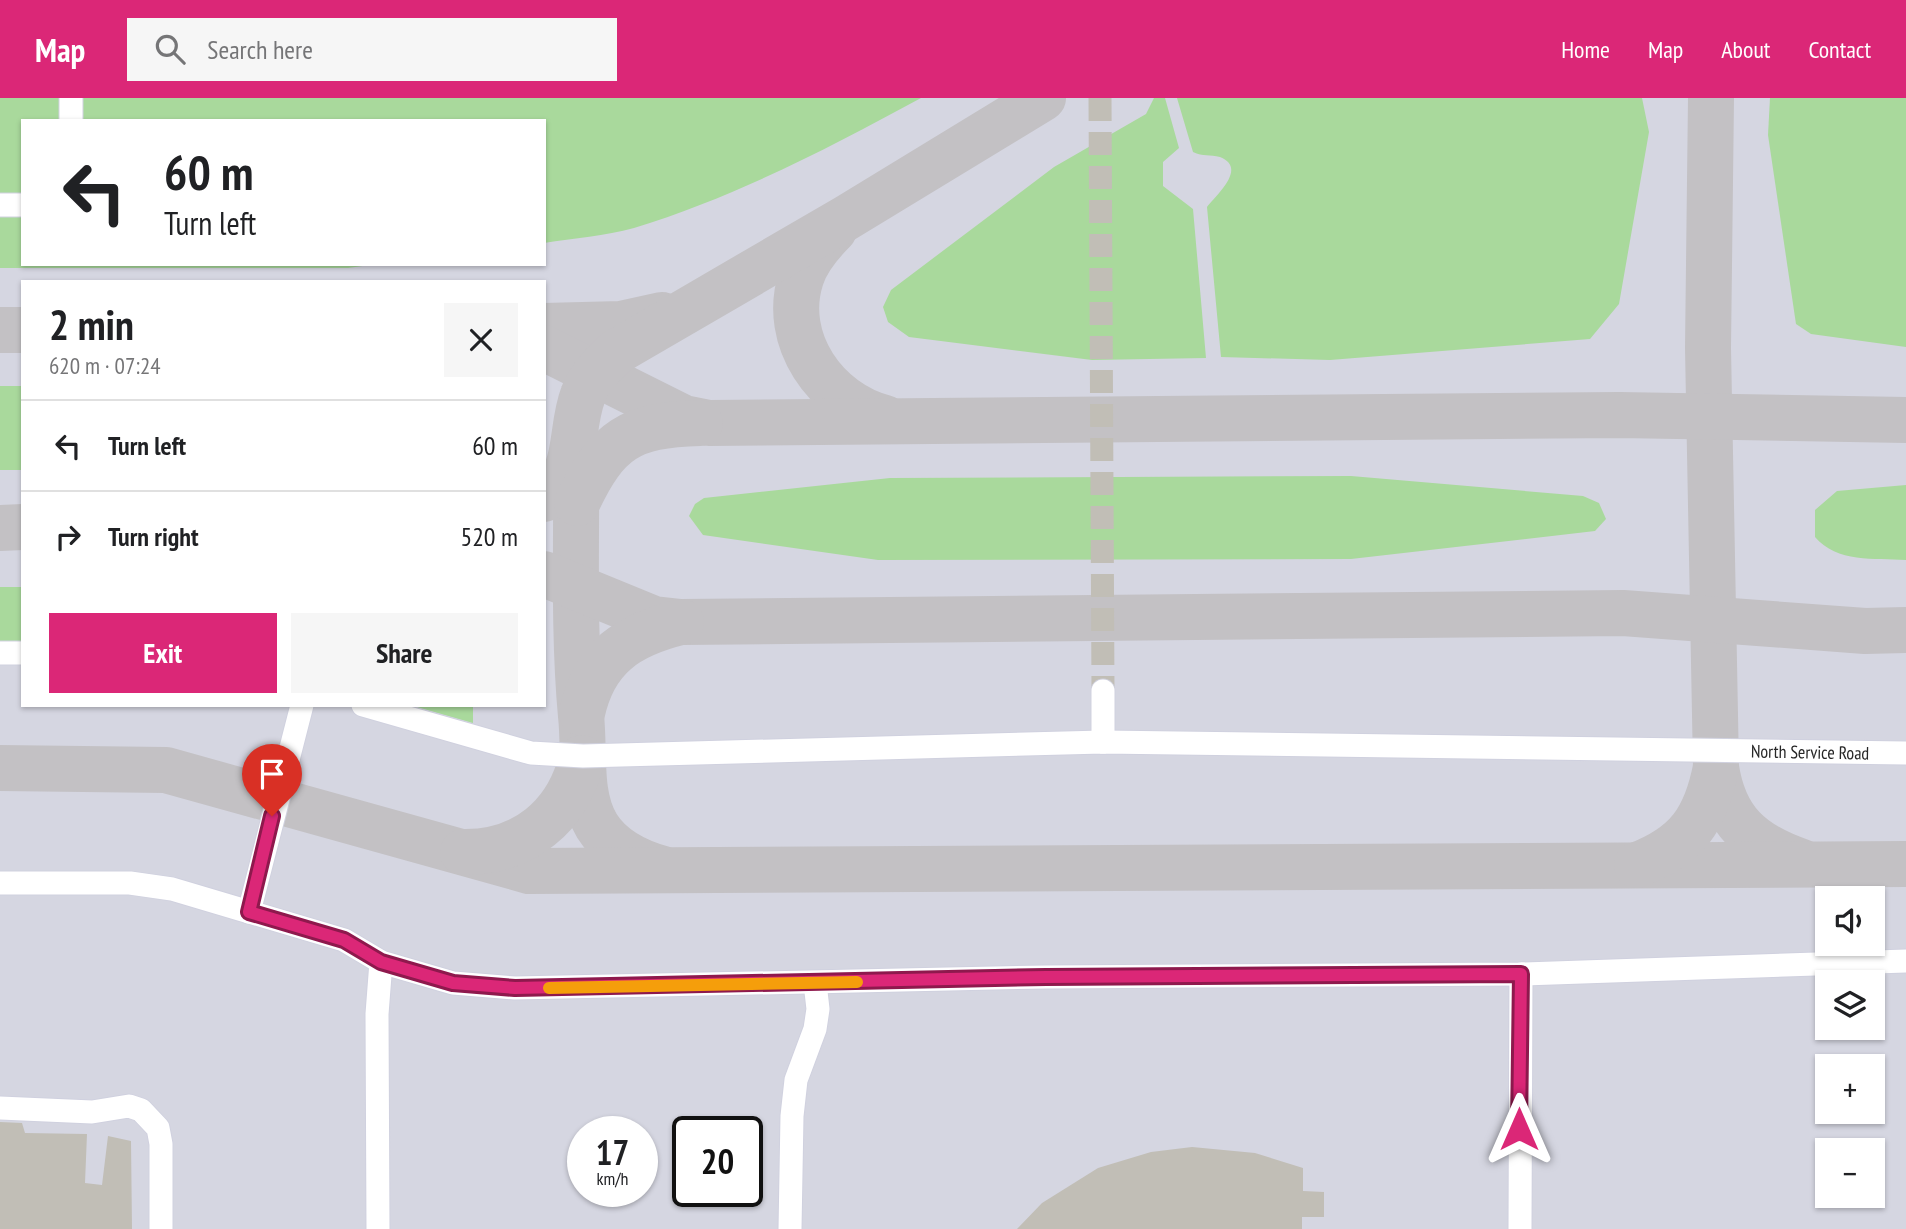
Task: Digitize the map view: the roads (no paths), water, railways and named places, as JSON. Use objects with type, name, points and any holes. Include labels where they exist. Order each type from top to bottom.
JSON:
[{"type":"street","points":[[71,98],[71,119]]},
{"type":"street","points":[[0,205],[21,205]]},
{"type":"street","points":[[0,653],[21,653]]},
{"type":"street","points":[[1102,743],[1103,691]]},
{"type":"street","points":[[249,912],[301,707]]},
{"type":"street","name":"North Service Road","points":[[370,707],[531,753],[583,755],[1102,743],[1906,753]]},
{"type":"street","points":[[0,883],[130,883],[172,889],[344,940],[381,962],[453,983],[515,988],[1046,977],[1521,974],[1906,961]]},
{"type":"street","points":[[378,1229],[377,1014],[381,962]]},
{"type":"street","points":[[1520,1229],[1521,974]]},
{"type":"street","points":[[790,1229],[792,1115],[796,1080],[815,1030],[818,1009],[815,983]]},
{"type":"street","points":[[0,1108],[92,1112],[129,1106],[141,1110],[158,1128],[161,1144],[161,1229]]},
{"type":"tunnel","points":[[1100,98],[1103,691]]}]
